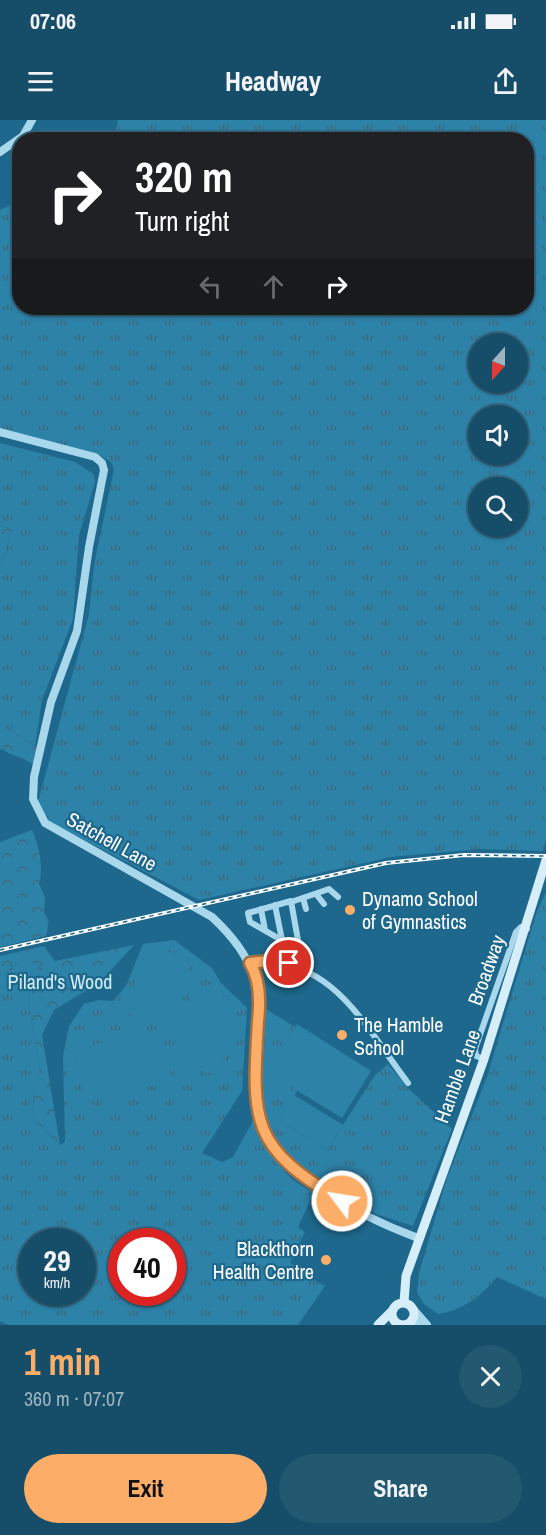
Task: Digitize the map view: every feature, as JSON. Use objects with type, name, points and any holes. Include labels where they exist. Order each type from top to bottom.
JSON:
[{"type":"main road","name":"Hamble Lane","points":[[404,1302],[406,1276],[418,1238],[484,1059],[527,929],[546,860]]},
{"type":"main road","points":[[378,1325],[396,1305],[404,1302],[413,1310],[411,1321],[403,1325],[395,1322],[384,1325]]},
{"type":"main road","points":[[393,1310],[395,1322]]},
{"type":"street","name":"Satchell Lane","points":[[0,432],[95,457],[102,463],[104,470],[89,547],[78,631],[51,702],[34,777],[35,808],[45,823],[212,917],[232,936],[250,963],[260,1000],[255,1100],[258,1119],[267,1137],[277,1152],[307,1179],[375,1219],[418,1238]]},
{"type":"street","points":[[297,949],[250,921],[248,913],[329,889],[338,897]]},
{"type":"street","points":[[316,894],[324,904]]},
{"type":"street","points":[[303,898],[306,909]]},
{"type":"street","points":[[289,963],[300,946],[291,902]]},
{"type":"street","points":[[275,905],[282,940]]},
{"type":"street","points":[[261,909],[265,930]]},
{"type":"street","points":[[250,963],[268,961],[289,963],[336,989],[350,1004],[408,1083]]},
{"type":"street","points":[[413,1310],[427,1325]]},
{"type":"street","points":[[411,1321],[422,1325]]},
{"type":"green space","points":[[118,120],[546,120],[546,840],[543,851],[480,849],[391,857],[199,900],[46,820],[38,802],[89,614],[94,565],[114,469],[111,462],[101,456],[35,441],[0,429],[0,210],[12,204],[12,315],[534,315],[534,132],[115,132]]},
{"type":"green space","points":[[0,443],[75,462],[94,474],[95,482],[79,535],[73,619],[42,700],[35,746],[0,724],[0,570],[12,529],[0,526]]},
{"type":"green space","points":[[0,526],[12,529],[0,570]]},
{"type":"green space","points":[[0,724],[41,750],[36,765],[0,749]]},
{"type":"green space","points":[[32,830],[40,857],[39,884],[45,897],[44,912],[49,922],[46,936],[0,947],[0,842]]},
{"type":"green space","points":[[546,892],[546,1299],[497,1277],[471,1301],[456,1309],[438,1314],[424,1304],[417,1292],[419,1273],[447,1178],[487,1077],[536,914]]},
{"type":"green space","points":[[174,940],[212,968],[221,983],[247,1008],[242,1091],[202,1153],[222,1162],[233,1157],[253,1121],[277,1163],[294,1180],[314,1192],[298,1227],[305,1232],[290,1262],[300,1272],[325,1286],[298,1325],[8,1325],[0,1321],[0,974],[27,959],[42,968],[28,997],[40,1072],[33,1087],[34,1119],[60,1145],[65,1142],[63,1056],[69,1026],[84,1004],[99,1000],[113,1001],[126,986],[143,944]]},
{"type":"green space","name":"Piland's Wood","points":[[134,945],[100,982],[54,1010],[42,1035],[60,1145],[34,1119],[33,1087],[40,1072],[28,997],[42,968],[27,959],[0,974],[0,956],[44,946],[55,961]]},
{"type":"green space","points":[[146,945],[193,959],[173,1027],[126,1013]]},
{"type":"green space","points":[[193,987],[240,1000],[219,1076],[172,1063]]},
{"type":"green space","points":[[266,1009],[295,1027],[268,1072],[298,1090],[279,1120],[327,1150],[375,1075],[388,1064],[408,1088],[452,1129],[413,1226],[376,1214],[315,1177],[283,1151],[261,1112]]},
{"type":"green space","points":[[297,1024],[371,1071],[342,1118],[267,1072]]},
{"type":"green space","points":[[160,1029],[172,1081],[86,1102],[73,1050]]},
{"type":"green space","points":[[294,1095],[343,1125],[327,1150],[279,1120]]},
{"type":"railway","points":[[0,950],[386,863],[464,855],[546,856]]},
{"type":"place","name":"Dynamo School of Gymnastics","points":[[350,910]]},
{"type":"place","name":"The Hamble School","points":[[342,1035]]},
{"type":"place","name":"Blackthorn Health Centre","points":[[326,1260]]},
{"type":"route","points":[[289,963],[268,961],[250,963],[260,1000],[255,1100],[258,1119],[277,1152],[291,1166],[342,1201]]}]
